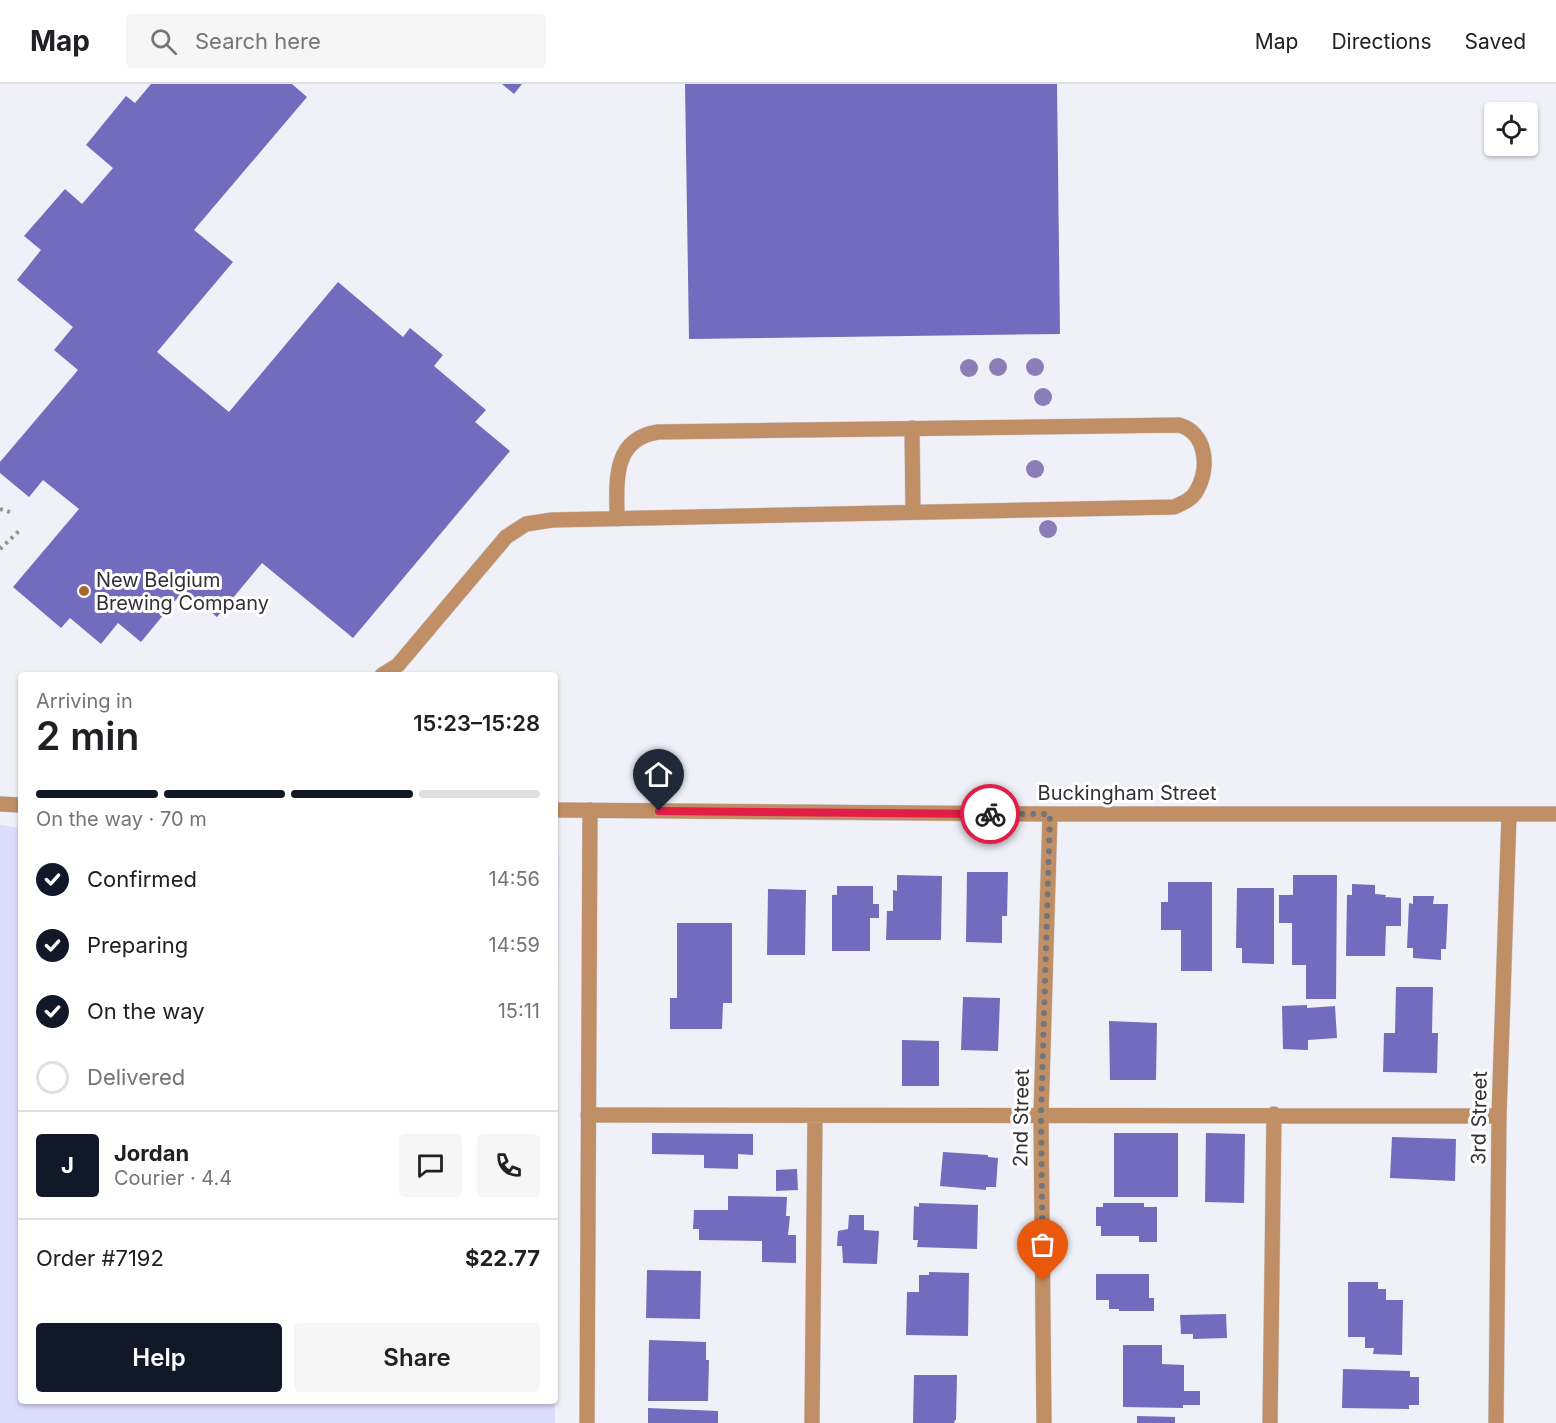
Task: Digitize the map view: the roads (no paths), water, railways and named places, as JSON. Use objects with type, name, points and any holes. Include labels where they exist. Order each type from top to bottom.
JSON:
[{"type":"street","points":[[386,672],[398,664],[506,537],[526,524],[552,520],[617,519],[913,512],[1174,507],[1186,502],[1197,491],[1204,461],[1200,440],[1189,427],[1179,425],[646,434],[632,445],[619,463],[617,519]]},
{"type":"street","points":[[912,428],[913,512]]},
{"type":"street","points":[[0,804],[18,805]]},
{"type":"street","name":"Buckingham Street","points":[[558,810],[1050,814],[1556,814]]},
{"type":"street","points":[[587,1423],[590,810]]},
{"type":"street","name":"2nd Street","points":[[1044,1423],[1041,1116],[1050,814]]},
{"type":"street","name":"3rd Street","points":[[1496,1423],[1499,1116],[1509,814]]},
{"type":"street","points":[[1270,1423],[1274,1114]]},
{"type":"street","points":[[588,1115],[1499,1116]]},
{"type":"street","points":[[812,1423],[815,1117]]},
{"type":"place","name":"New Belgium Brewing Company","points":[[84,591]]}]
